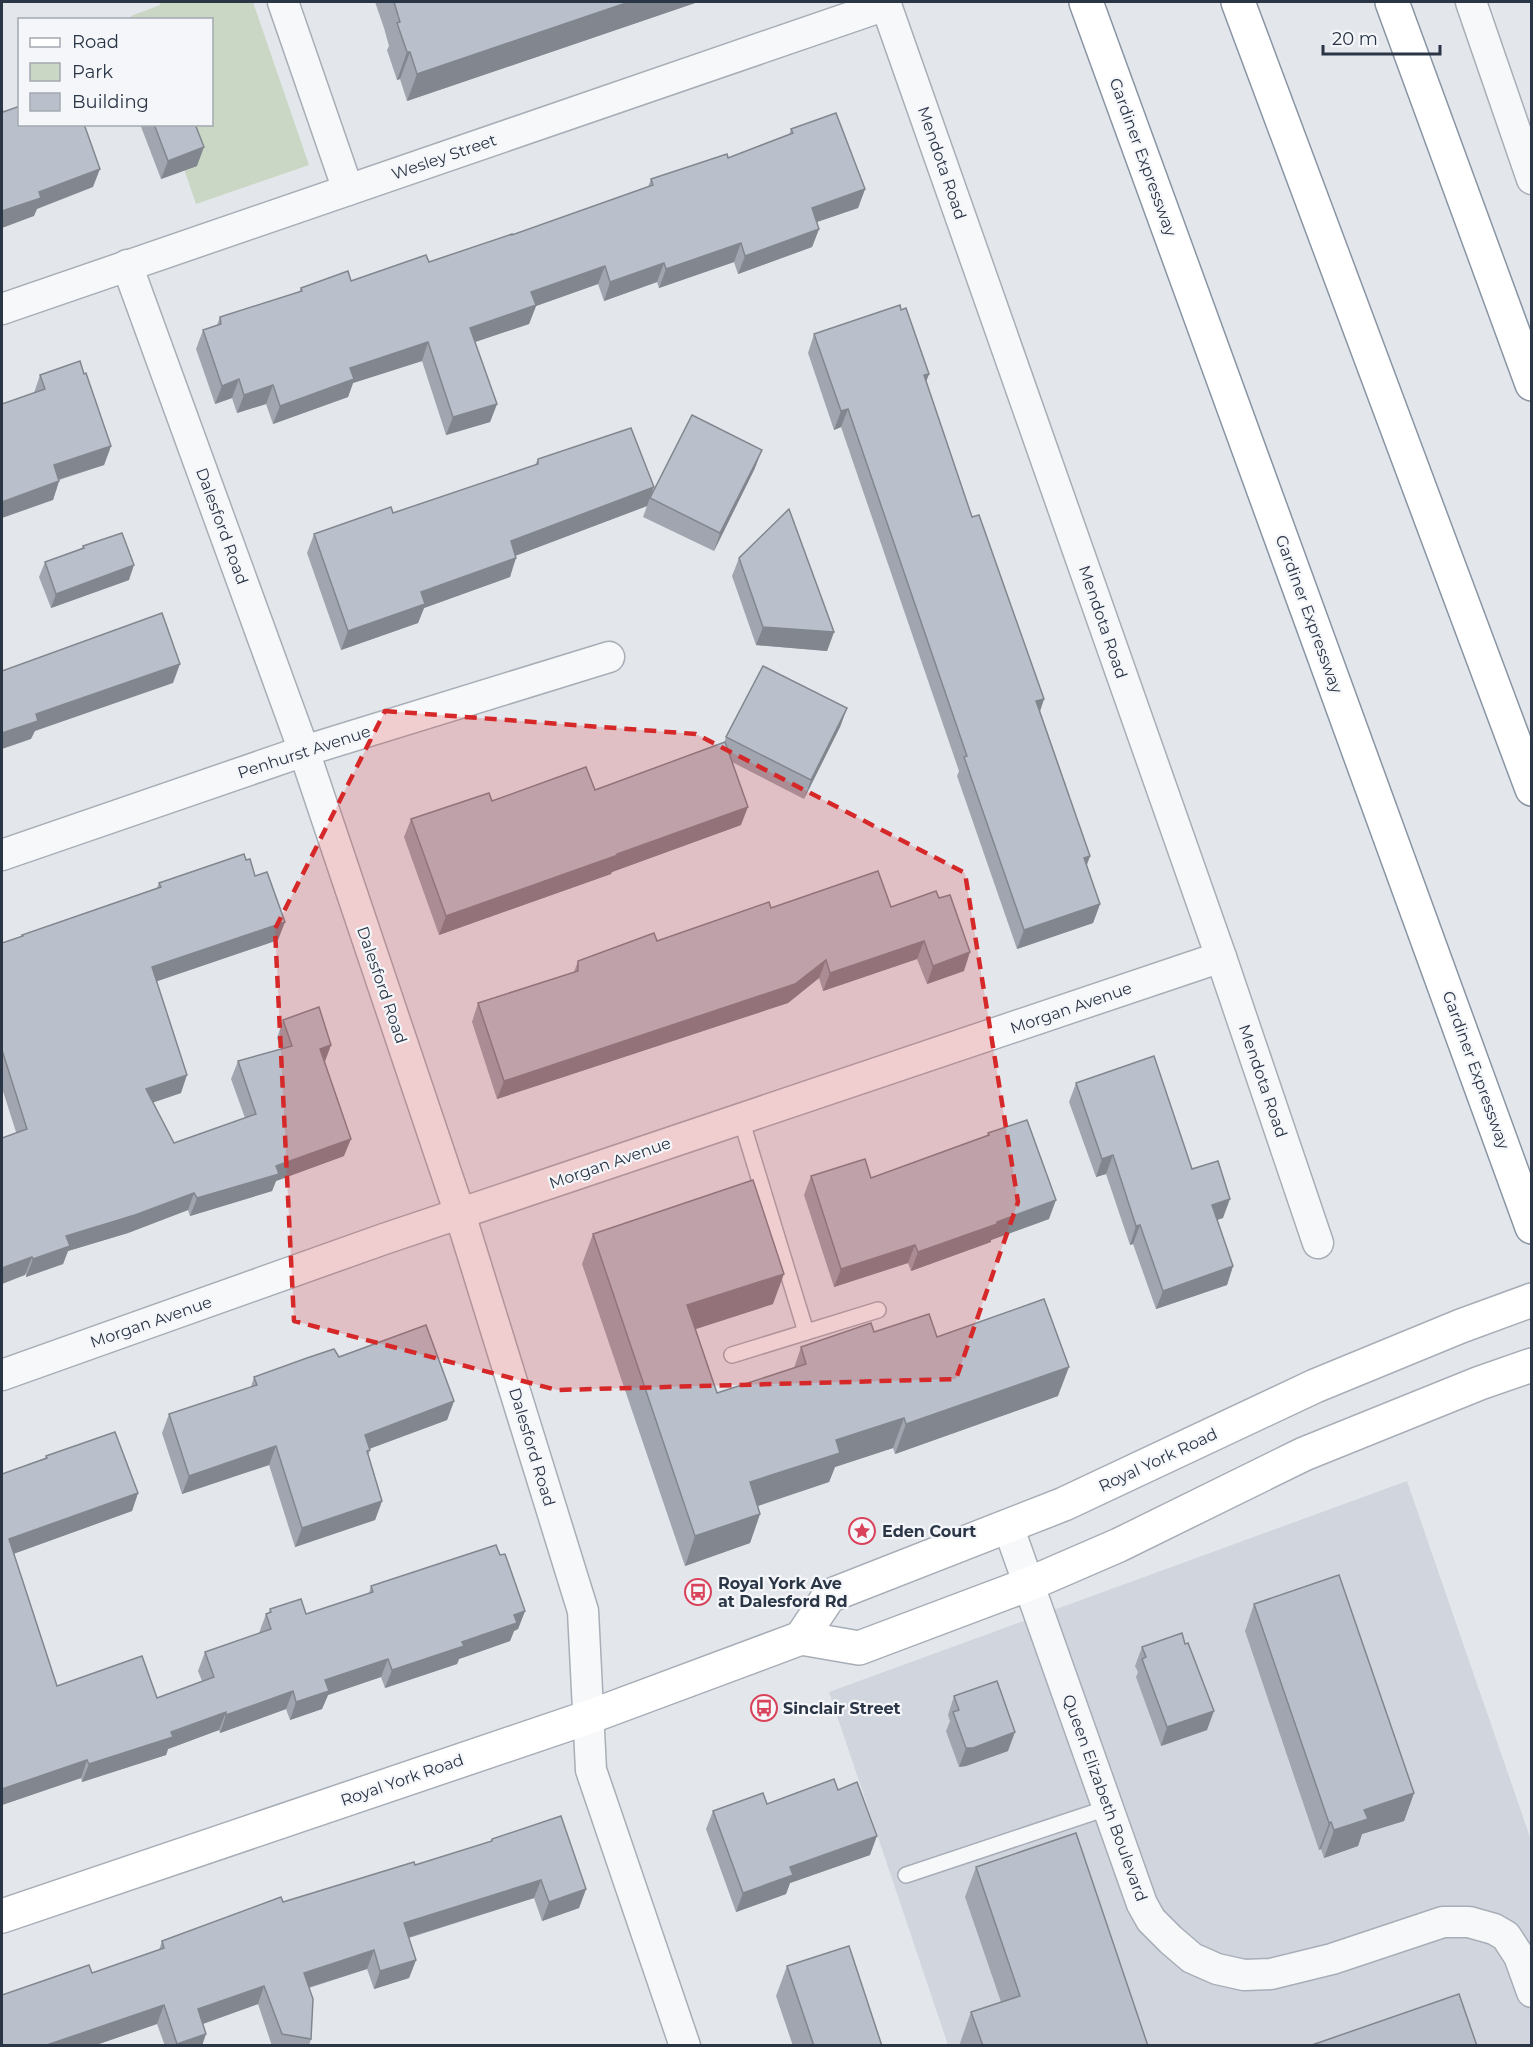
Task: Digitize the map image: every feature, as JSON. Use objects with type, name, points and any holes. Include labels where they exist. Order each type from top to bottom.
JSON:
[{"type":"main road","name":"Gardiner Expressway","points":[[1086,2],[1532,1227]]},
{"type":"main road","points":[[1238,2],[1532,789]]},
{"type":"main road","points":[[1392,2],[1532,384]]},
{"type":"main road","name":"Royal York Road","points":[[2,1916],[589,1717],[801,1638],[829,1596],[1064,1504],[1316,1386],[1461,1326],[1532,1300]]},
{"type":"main road","points":[[801,1638],[859,1648],[1029,1584],[1119,1545],[1304,1454],[1480,1383],[1532,1365]]},
{"type":"street","points":[[283,2],[348,190]]},
{"type":"street","points":[[1471,2],[1532,179]]},
{"type":"street","name":"Wesley Street","points":[[2,309],[885,3]]},
{"type":"street","name":"Mendota Road","points":[[885,3],[1221,957],[1318,1243]]},
{"type":"street","name":"Dalesford Road","points":[[127,265],[304,751],[460,1214],[583,1611],[589,1717]]},
{"type":"street","name":"Penhurst Avenue","points":[[2,855],[304,751],[609,657]]},
{"type":"street","name":"Morgan Avenue","points":[[2,1375],[460,1214],[1221,957]]},
{"type":"street","name":"Queen Elizabeth Boulevard","points":[[1008,1526],[1142,1904],[1151,1920],[1171,1940],[1192,1958],[1217,1969],[1244,1975],[1271,1974],[1332,1959],[1443,1922],[1469,1922],[1494,1929],[1506,1936],[1519,1956],[1532,1992]]},
{"type":"street","points":[[589,1717],[591,1770],[597,1791],[685,2046]]},
{"type":"lane","points":[[741,1119],[806,1332]]},
{"type":"lane","points":[[732,1355],[878,1310]]},
{"type":"lane","points":[[906,1875],[1107,1808]]},
{"type":"highlighted area","points":[[385,711],[696,734],[965,873],[1018,1202],[956,1379],[557,1390],[294,1321],[275,929]]},
{"type":"shaded area","points":[[1407,1481],[1531,1840],[1531,2045],[948,2045],[829,1692]]},
{"type":"green space","points":[[160,2],[253,2],[309,165],[196,204],[169,126],[213,126],[213,18],[132,18],[131,16],[160,5]]},
{"type":"building","points":[[394,2],[629,2],[417,74],[397,23],[400,22]]},
{"type":"building","points":[[18,107],[18,126],[85,126],[100,169],[39,192],[41,198],[2,211],[2,109],[3,112]]},
{"type":"building","points":[[836,113],[865,189],[812,208],[819,229],[745,256],[741,243],[666,269],[664,263],[610,282],[605,266],[531,292],[536,305],[470,328],[497,404],[453,417],[428,342],[350,368],[354,379],[280,406],[273,385],[244,395],[239,379],[222,386],[203,330],[221,324],[220,317],[302,291],[301,288],[348,271],[351,281],[426,255],[429,262],[512,235],[653,185],[651,179],[727,154],[728,158],[793,133],[791,129]]},
{"type":"building","points":[[155,126],[196,126],[204,147],[168,161]]},
{"type":"building","points":[[900,305],[901,310],[906,308],[929,374],[924,375],[972,517],[979,515],[1044,699],[1036,701],[1090,856],[1084,858],[1100,904],[1024,930],[848,409],[841,411],[814,334]]},
{"type":"building","points":[[80,361],[111,446],[54,465],[59,481],[2,502],[2,404],[45,389],[40,375]]},
{"type":"building","points":[[692,415],[762,450],[720,533],[650,498]]},
{"type":"building","points":[[631,428],[654,487],[511,541],[516,558],[421,592],[425,604],[348,631],[314,534],[391,507],[393,513],[538,464],[538,459]]},
{"type":"building","points":[[789,509],[834,632],[763,627],[739,558]]},
{"type":"building","points":[[122,533],[134,565],[56,594],[45,562]]},
{"type":"building","points":[[162,613],[180,664],[36,714],[38,721],[2,733],[2,671]]},
{"type":"building","points":[[763,666],[847,708],[811,780],[726,737]]},
{"type":"building","points":[[725,742],[748,807],[446,916],[411,819],[489,793],[492,801],[586,767],[595,790]]},
{"type":"building","points":[[244,854],[246,860],[250,859],[255,876],[267,872],[285,922],[152,967],[187,1075],[146,1089],[174,1143],[256,1114],[238,1061],[292,1046],[283,1020],[319,1007],[331,1045],[320,1049],[351,1139],[276,1166],[279,1174],[197,1198],[194,1193],[135,1215],[66,1236],[70,1246],[2,1268],[2,1138],[27,1129],[2,1050],[2,943],[161,887],[159,883]]},
{"type":"building","points":[[878,871],[891,907],[936,891],[939,898],[950,895],[970,952],[933,966],[924,941],[830,973],[826,960],[795,984],[504,1081],[478,1003],[578,971],[578,961],[654,933],[657,941],[769,902],[771,908]]},
{"type":"building","points":[[1154,1056],[1192,1169],[1218,1161],[1230,1199],[1212,1205],[1233,1266],[1163,1291],[1140,1225],[1136,1226],[1113,1155],[1102,1159],[1076,1083]]},
{"type":"building","points":[[1027,1120],[1056,1200],[918,1252],[915,1245],[841,1269],[811,1176],[865,1159],[871,1178]]},
{"type":"building","points":[[753,1180],[784,1274],[687,1305],[717,1393],[806,1364],[801,1347],[871,1323],[874,1332],[929,1314],[937,1337],[1044,1299],[1069,1367],[906,1424],[904,1418],[836,1440],[840,1453],[750,1482],[760,1514],[695,1536],[593,1234]]},
{"type":"building","points":[[426,1325],[454,1401],[365,1435],[370,1450],[367,1451],[382,1501],[302,1528],[276,1446],[189,1476],[169,1414],[257,1385],[254,1377],[307,1358],[334,1349],[339,1357]]},
{"type":"building","points":[[115,1432],[138,1493],[9,1539],[57,1686],[142,1656],[157,1698],[214,1677],[205,1652],[271,1629],[266,1614],[271,1612],[270,1609],[301,1599],[306,1614],[373,1592],[371,1586],[496,1545],[500,1555],[505,1554],[525,1611],[514,1615],[517,1623],[462,1642],[464,1646],[392,1670],[388,1659],[325,1680],[329,1691],[296,1702],[293,1691],[171,1732],[173,1737],[89,1764],[87,1760],[2,1789],[2,1474]]},
{"type":"building","points":[[1339,1575],[1414,1793],[1364,1810],[1368,1819],[1334,1830],[1331,1822],[1329,1823],[1254,1604]]},
{"type":"building","points":[[1182,1633],[1214,1711],[1167,1727],[1142,1659],[1146,1657],[1142,1647]]},
{"type":"building","points":[[997,1681],[1015,1732],[973,1748],[966,1748],[953,1712],[959,1710],[954,1696]]},
{"type":"building","points":[[834,1779],[838,1790],[857,1782],[877,1836],[790,1867],[793,1875],[743,1893],[713,1811],[763,1793],[767,1804]]},
{"type":"building","points":[[561,1816],[586,1889],[549,1902],[541,1880],[404,1923],[416,1960],[380,1971],[374,1950],[304,1973],[313,1999],[311,2039],[282,2034],[264,1986],[198,2009],[206,2034],[177,2044],[164,2005],[44,2046],[2,2046],[2,1995],[89,1965],[92,1973],[164,1948],[162,1941],[281,1897],[283,1902],[414,1862],[415,1865]]},
{"type":"building","points":[[1076,1833],[1148,2046],[983,2046],[971,2012],[1020,1996],[976,1867]]},
{"type":"building","points":[[849,1946],[882,2046],[814,2046],[787,1966]]},
{"type":"building","points":[[1459,1994],[1477,2046],[1309,2046]]},
{"type":"place","name":"Eden Court","points":[[862,1531]]},
{"type":"place","name":"Royal York Ave at Dalesford Rd","points":[[698,1592]]},
{"type":"place","name":"Sinclair Street","points":[[764,1708]]}]
